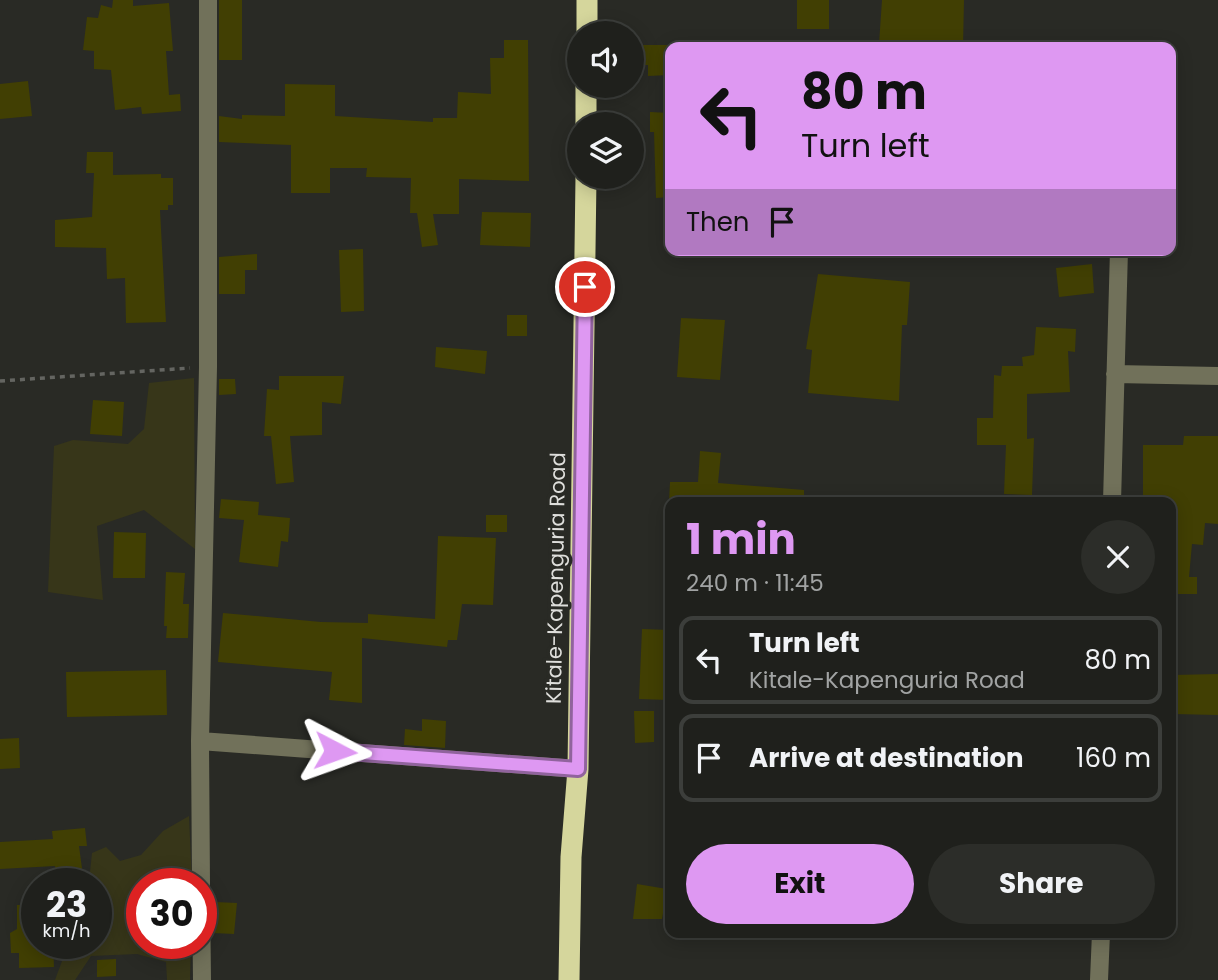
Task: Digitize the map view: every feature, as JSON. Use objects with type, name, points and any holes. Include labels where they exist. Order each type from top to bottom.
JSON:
[{"type":"highway","points":[[587,0],[587,21]]},
{"type":"highway","name":"Kitale-Kapenguria Road","points":[[569,980],[571,857],[578,769],[586,189]]},
{"type":"street","points":[[201,868],[200,741],[208,367],[208,0]]},
{"type":"street","points":[[1112,497],[1114,256]]},
{"type":"street","points":[[1115,374],[1218,376]]},
{"type":"street","points":[[200,741],[578,769]]},
{"type":"street","points":[[1099,980],[1101,938]]},
{"type":"street","points":[[202,959],[202,980]]},
{"type":"path","points":[[0,381],[208,367]]},
{"type":"shaded area","points":[[194,378],[195,549],[144,510],[97,526],[103,600],[48,592],[54,446],[73,440],[128,444],[144,429],[149,383]]},
{"type":"shaded area","points":[[189,816],[191,868],[126,868],[126,954],[112,955],[112,868],[90,868],[92,853],[106,847],[120,861],[141,855],[163,831]]},
{"type":"shaded area","points":[[63,959],[89,959],[75,980],[55,980]]},
{"type":"shaded area","points":[[155,959],[191,959],[190,980],[167,980],[166,962]]},
{"type":"building","points":[[113,0],[133,0],[133,6],[169,3],[173,51],[166,51],[169,95],[180,94],[181,111],[142,114],[141,107],[115,110],[111,70],[94,69],[94,51],[83,50],[87,17],[98,18],[101,5],[112,8]]},
{"type":"building","points":[[219,0],[242,0],[242,60],[219,60]]},
{"type":"building","points":[[797,0],[829,0],[829,29],[797,29]]},
{"type":"building","points":[[882,0],[964,0],[963,42],[879,42]]},
{"type":"building","points":[[504,40],[528,40],[529,181],[459,179],[459,214],[433,214],[438,245],[422,247],[417,213],[410,213],[411,178],[366,177],[367,168],[330,168],[330,193],[291,193],[291,145],[219,142],[219,116],[242,119],[242,115],[285,116],[285,84],[335,85],[335,116],[433,122],[433,118],[457,118],[458,92],[491,94],[490,58],[504,58]]},
{"type":"building","points":[[644,45],[665,45],[665,75],[648,76],[648,65],[644,65]]},
{"type":"building","points":[[28,81],[32,116],[0,119],[0,84]]},
{"type":"building","points":[[650,112],[665,113],[665,197],[656,198],[654,132],[650,132]]},
{"type":"building","points":[[87,152],[113,152],[113,175],[161,174],[161,178],[173,178],[173,205],[168,205],[168,210],[160,210],[166,322],[126,323],[125,278],[107,279],[106,248],[55,247],[55,220],[92,217],[94,173],[86,173]]},
{"type":"building","points":[[482,212],[531,213],[530,247],[480,245]]},
{"type":"building","points":[[363,249],[364,311],[341,312],[339,250]]},
{"type":"building","points":[[257,254],[257,270],[245,270],[245,294],[219,294],[219,257]]},
{"type":"building","points":[[1092,264],[1094,293],[1059,297],[1056,268]]},
{"type":"building","points":[[818,274],[910,282],[907,325],[902,325],[899,401],[808,393],[812,350],[806,349]]},
{"type":"building","points":[[507,315],[527,315],[527,336],[507,336]]},
{"type":"building","points":[[681,318],[725,320],[720,380],[677,377]]},
{"type":"building","points":[[1036,327],[1076,329],[1075,352],[1068,351],[1070,392],[1027,394],[1027,439],[1034,438],[1032,495],[1004,494],[1006,445],[977,445],[977,418],[993,418],[994,375],[1001,376],[1002,366],[1023,366],[1022,357],[1034,355]]},
{"type":"building","points":[[436,347],[487,351],[485,374],[435,367]]},
{"type":"building","points":[[279,376],[344,376],[341,404],[322,402],[322,435],[290,436],[294,482],[276,484],[271,436],[264,436],[267,389],[279,390]]},
{"type":"building","points":[[219,379],[235,379],[236,394],[219,395]]},
{"type":"building","points":[[93,400],[124,402],[122,436],[90,434]]},
{"type":"building","points":[[1184,436],[1218,436],[1218,524],[1205,523],[1203,545],[1192,544],[1189,577],[1197,577],[1197,594],[1176,594],[1176,497],[1143,497],[1143,445],[1183,445]]},
{"type":"building","points":[[700,451],[721,453],[718,483],[804,490],[804,497],[669,497],[670,482],[698,482]]},
{"type":"building","points":[[221,499],[259,502],[258,515],[290,518],[288,542],[281,541],[278,567],[239,562],[244,520],[219,518]]},
{"type":"building","points":[[486,515],[507,515],[507,532],[486,532]]},
{"type":"building","points":[[114,532],[146,533],[145,578],[113,578]]},
{"type":"building","points":[[438,536],[496,538],[493,605],[462,604],[457,640],[448,640],[447,647],[362,638],[362,703],[329,700],[332,672],[218,662],[223,613],[321,622],[368,623],[368,614],[435,619]]},
{"type":"building","points":[[166,572],[185,573],[183,604],[189,604],[188,638],[166,638]]},
{"type":"building","points":[[642,629],[665,630],[665,700],[639,699]]},
{"type":"building","points":[[166,670],[167,715],[67,717],[66,672]]},
{"type":"building","points":[[1218,674],[1218,715],[1176,714],[1176,675]]},
{"type":"building","points":[[634,711],[654,711],[654,742],[635,743]]},
{"type":"building","points":[[422,719],[446,721],[445,748],[404,745],[405,729],[422,731]]},
{"type":"building","points":[[19,738],[20,768],[0,769],[0,739]]},
{"type":"building","points":[[85,828],[87,846],[79,846],[82,868],[55,866],[0,869],[0,842],[53,839],[52,831]]},
{"type":"building","points":[[637,884],[665,889],[662,919],[633,919]]},
{"type":"building","points":[[217,902],[237,903],[234,934],[217,933]]},
{"type":"building","points":[[17,905],[21,905],[21,959],[54,959],[54,967],[19,968],[19,953],[11,953],[10,933],[17,929]]},
{"type":"building","points":[[116,959],[116,976],[97,977],[97,960]]},
{"type":"route","points":[[335,751],[578,769],[585,287]]}]
